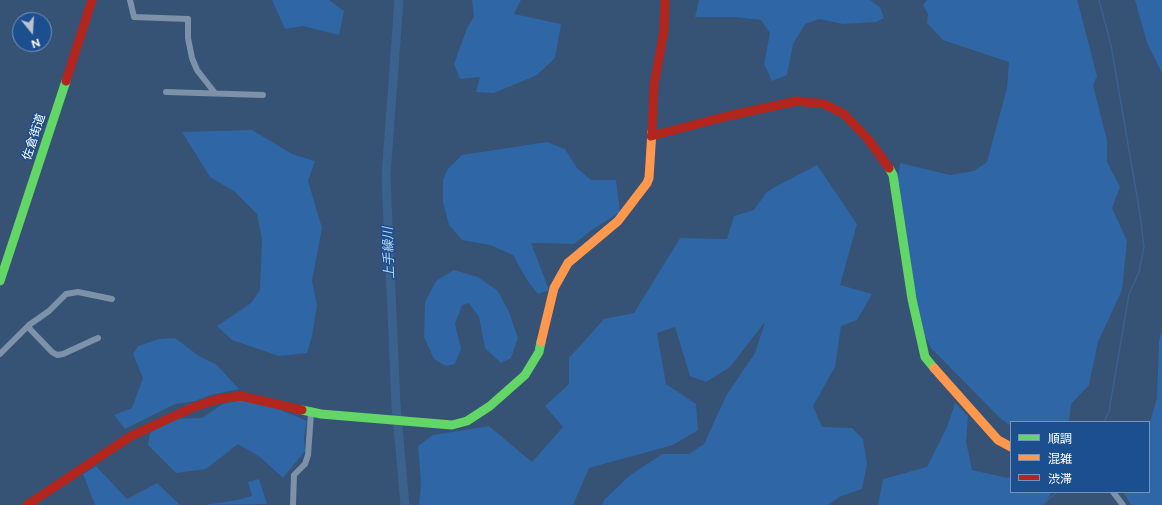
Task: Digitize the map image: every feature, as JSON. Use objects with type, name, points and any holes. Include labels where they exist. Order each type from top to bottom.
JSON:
[{"type":"street","name":"佐倉街道","points":[[0,281],[92,0]]},
{"type":"street","points":[[130,0],[134,17],[188,19],[188,38],[192,58],[197,70],[215,93]]},
{"type":"street","points":[[27,505],[104,452],[131,436],[194,407],[218,399],[241,396],[311,412],[392,421],[452,425],[467,421],[490,406],[525,375],[539,352],[551,299],[562,272],[568,263],[618,221],[647,184],[649,178],[654,85],[664,31],[665,0]]},
{"type":"street","points":[[166,92],[263,95]]},
{"type":"street","points":[[651,136],[728,116],[797,101],[824,104],[844,114],[868,139],[892,175],[912,299],[925,357],[998,440],[1010,446]]},
{"type":"street","points":[[0,354],[66,294],[78,292],[112,299]]},
{"type":"street","points":[[28,327],[52,352],[57,355],[63,354],[98,338]]},
{"type":"street","points":[[293,505],[294,475],[305,464],[308,455],[311,412]]},
{"type":"street","points":[[1114,493],[1123,505]]},
{"type":"shaded area","points":[[272,0],[329,0],[344,11],[339,35],[303,26],[285,29]]},
{"type":"shaded area","points":[[472,0],[521,0],[514,14],[561,24],[555,58],[537,75],[494,93],[476,92],[480,77],[460,79],[454,64],[467,28],[474,17]]},
{"type":"shaded area","points":[[699,0],[870,0],[880,7],[884,18],[876,22],[843,24],[819,19],[805,24],[793,44],[787,75],[772,81],[764,64],[770,33],[761,20],[736,17],[695,17]]},
{"type":"shaded area","points":[[927,0],[1077,0],[1097,76],[1093,85],[1107,140],[1107,162],[1120,187],[1112,208],[1127,241],[1122,290],[1098,342],[1089,385],[1071,404],[1069,421],[1010,421],[1010,425],[1000,418],[931,348],[925,336],[895,200],[900,163],[950,175],[974,171],[987,162],[1007,88],[1009,62],[943,40],[927,23],[928,14],[923,5]]},
{"type":"shaded area","points":[[1135,0],[1162,0],[1162,73],[1147,43]]},
{"type":"shaded area","points":[[252,130],[292,154],[315,161],[308,181],[322,228],[312,281],[317,305],[312,336],[307,353],[279,356],[232,340],[217,326],[251,303],[260,290],[262,239],[257,214],[235,192],[210,177],[182,132]]},
{"type":"shaded area","points":[[547,142],[565,149],[577,168],[591,180],[616,180],[620,212],[592,230],[574,244],[531,243],[549,290],[538,294],[527,280],[513,255],[490,245],[462,240],[449,225],[443,202],[443,179],[448,169],[462,155]]},
{"type":"shaded area","points":[[817,165],[857,224],[840,285],[872,294],[857,320],[841,326],[835,367],[813,406],[822,427],[852,428],[863,439],[867,464],[862,489],[841,496],[828,505],[602,505],[604,500],[629,476],[662,454],[689,454],[704,444],[726,396],[755,353],[765,322],[730,367],[706,382],[690,376],[675,327],[657,333],[666,384],[696,404],[698,430],[673,445],[589,468],[573,505],[419,505],[421,484],[418,446],[433,435],[489,426],[532,462],[563,427],[545,406],[569,384],[569,358],[604,319],[634,313],[680,238],[727,239],[734,216],[754,210],[766,193],[773,188]]},
{"type":"shaded area","points":[[454,270],[478,277],[498,291],[509,312],[518,338],[511,358],[501,363],[485,348],[479,317],[469,303],[462,305],[455,324],[461,349],[455,364],[446,366],[434,359],[424,337],[425,302],[436,281]]},
{"type":"shaded area","points":[[1162,331],[1162,505],[1131,505],[1124,493],[1150,493],[1150,422],[1157,398],[1159,341]]},
{"type":"shaded area","points":[[175,338],[199,356],[217,365],[239,389],[211,395],[195,401],[175,404],[125,429],[114,415],[132,408],[143,378],[133,354],[138,346],[159,339]]},
{"type":"shaded area","points":[[246,399],[276,408],[307,421],[304,437],[305,451],[283,478],[260,457],[238,444],[206,469],[176,473],[148,445],[150,433],[170,419],[202,418],[223,404]]},
{"type":"shaded area","points":[[955,403],[968,416],[966,441],[972,470],[1008,478],[1010,477],[1010,493],[1051,493],[1044,505],[878,505],[883,479],[927,467],[947,427]]},
{"type":"shaded area","points":[[96,466],[127,499],[157,483],[180,505],[95,505],[83,474]]},
{"type":"shaded area","points":[[259,479],[267,504],[205,505],[252,496],[248,482]]},
{"type":"waterway","name":"上手繰川","points":[[399,0],[386,176],[396,405],[405,505]]},
{"type":"waterway","points":[[1099,0],[1111,45],[1140,214],[1144,247],[1139,272],[1129,294],[1109,411],[1104,421]]},
{"type":"waterway","points":[[1042,505],[1056,493]]},
{"type":"traffic: fast","points":[[0,281],[66,81]]},
{"type":"traffic: fast","points":[[889,168],[893,175],[912,299],[925,357],[934,368]]},
{"type":"traffic: fast","points":[[302,410],[321,414],[452,425],[467,421],[490,406],[525,375],[539,352],[541,342]]},
{"type":"traffic: slow","points":[[541,342],[554,288],[568,263],[618,221],[647,183],[649,178],[652,131]]},
{"type":"traffic: slow","points":[[934,368],[998,440],[1010,446]]},
{"type":"traffic: jam","points":[[66,81],[92,0]]},
{"type":"traffic: jam","points":[[652,131],[654,85],[664,31],[665,0]]},
{"type":"traffic: jam","points":[[651,136],[728,116],[797,101],[824,104],[844,114],[868,139],[889,168]]},
{"type":"traffic: jam","points":[[27,505],[131,436],[194,407],[218,399],[241,396],[302,410]]}]
